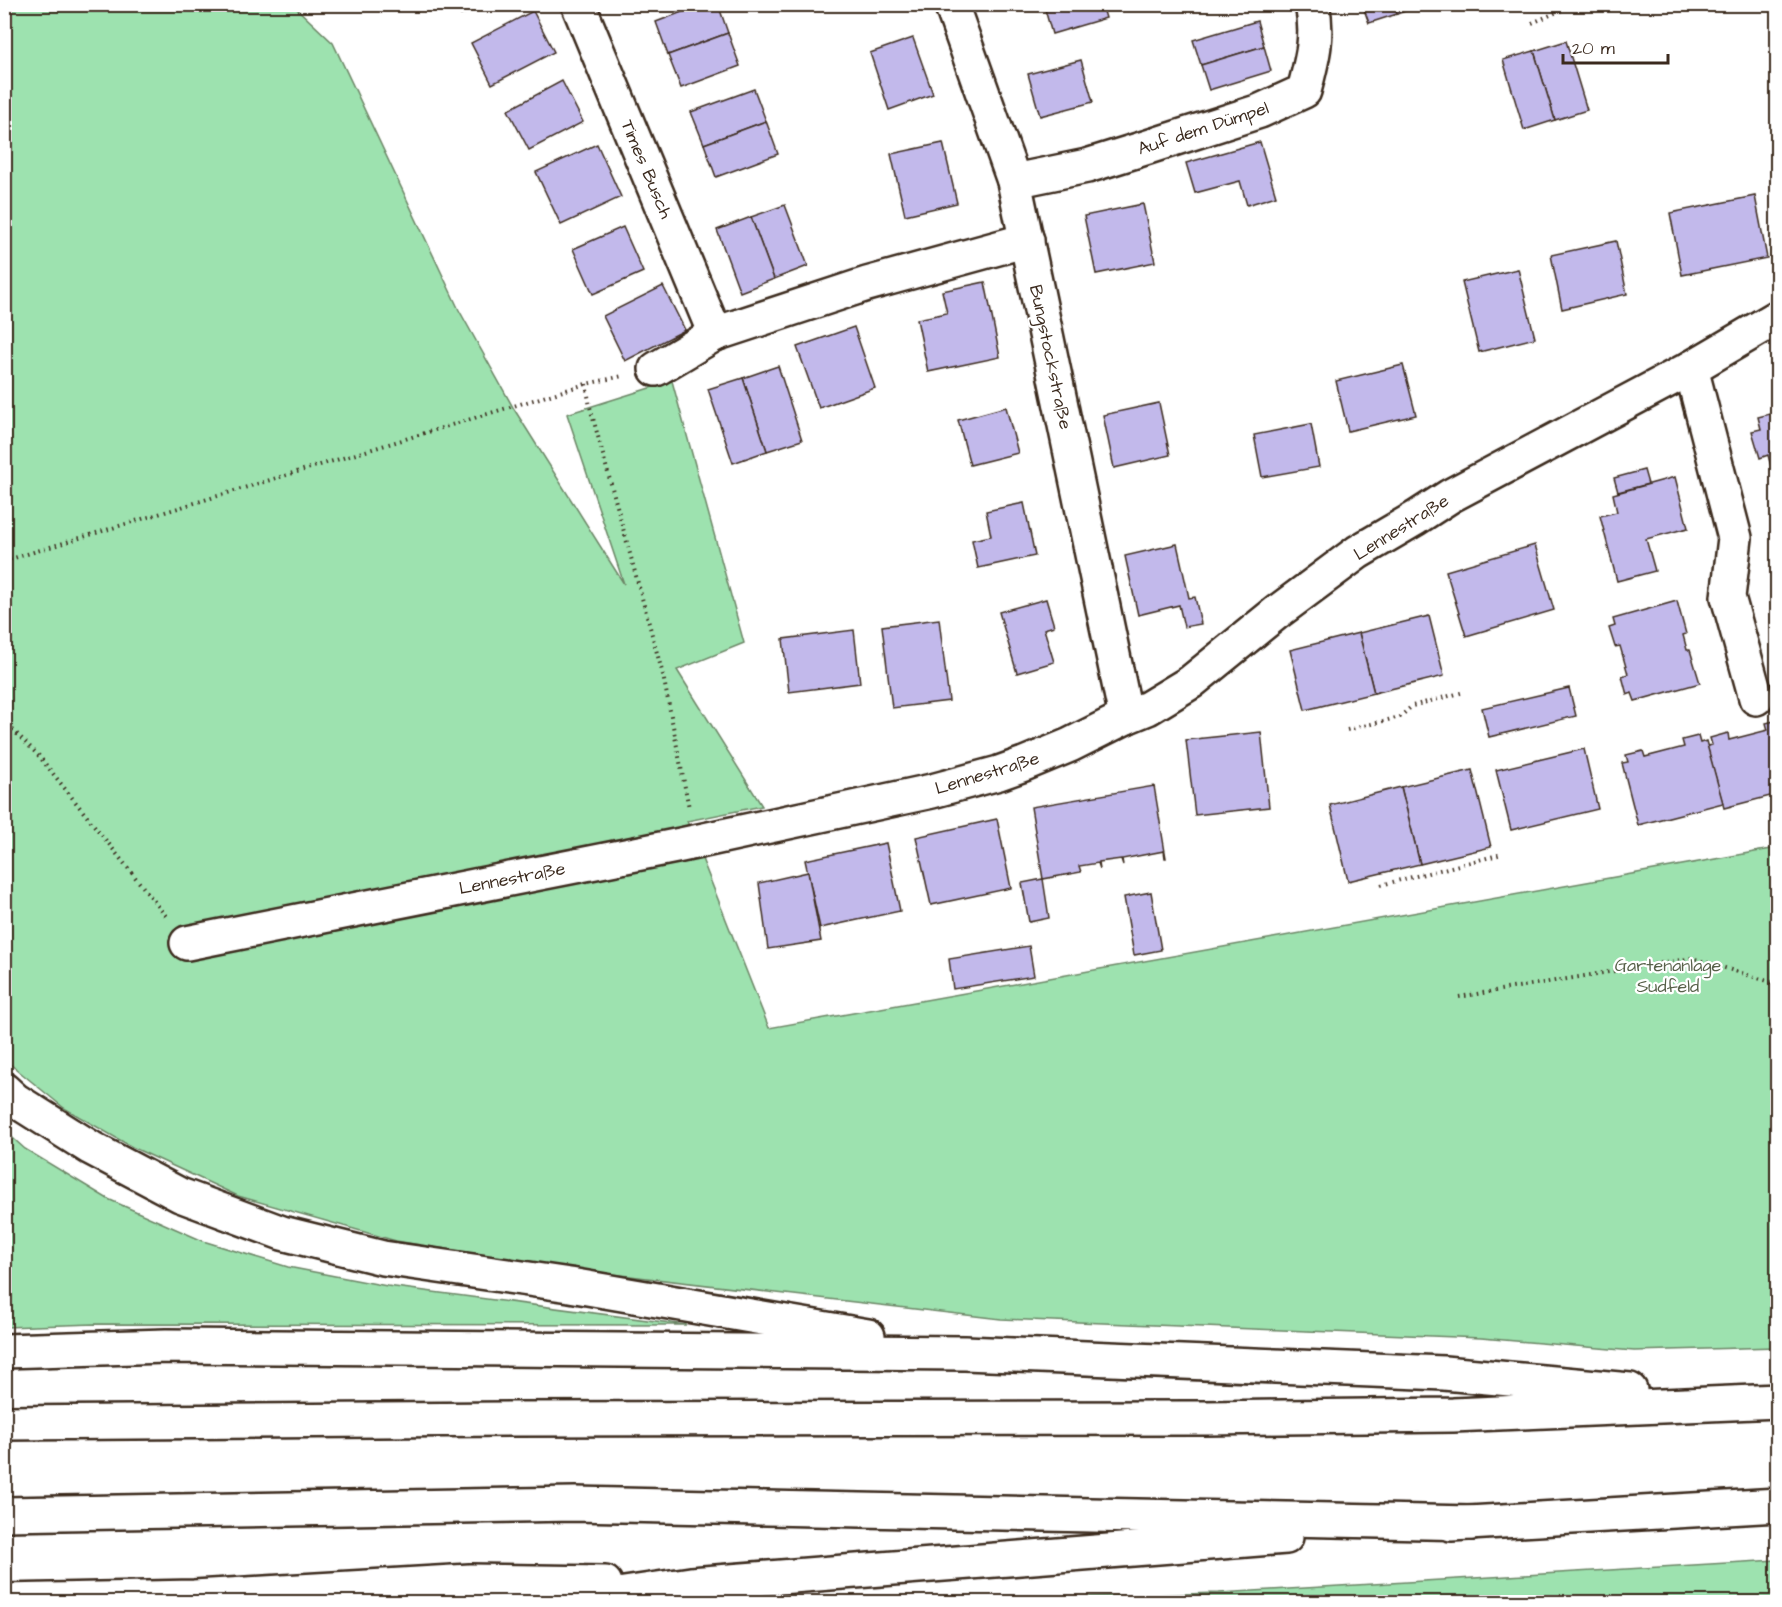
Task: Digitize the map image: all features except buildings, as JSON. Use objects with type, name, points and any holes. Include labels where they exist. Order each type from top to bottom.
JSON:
[{"type":"main road","name":"Times Busch","points":[[578,4],[715,334]]},
{"type":"main road","name":"Bungstockstraße","points":[[951,4],[1014,181],[1126,717]]},
{"type":"main road","name":"Auf dem Dümpel","points":[[1014,181],[1118,157],[1260,111],[1304,91],[1315,48],[1316,21],[1312,4]]},
{"type":"main road","points":[[656,369],[715,334],[867,284],[1027,240]]},
{"type":"main road","name":"Lennestraße","points":[[187,943],[695,841],[932,791],[999,773],[1070,745],[1148,708],[1191,682],[1276,613],[1358,552],[1450,496],[1691,368],[1778,317]]},
{"type":"main road","points":[[1691,368],[1735,538],[1728,597],[1756,698]]},
{"type":"main road","points":[[4,1090],[15,1100],[91,1149],[180,1195],[282,1233],[383,1258],[570,1285],[964,1353]]},
{"type":"main road","points":[[4,1351],[166,1346],[964,1353],[1444,1373],[1765,1401]]},
{"type":"main road","points":[[4,1423],[1453,1415],[1765,1401]]},
{"type":"main road","points":[[4,1515],[575,1504],[1472,1522]]},
{"type":"main road","points":[[571,1602],[691,1584],[1472,1522],[1778,1505]]},
{"type":"main road","points":[[4,1600],[194,1597],[470,1581],[691,1584]]},
{"type":"path","points":[[1532,24],[1576,4]]},
{"type":"path","points":[[4,561],[586,384],[656,369]]},
{"type":"path","points":[[586,384],[590,407],[663,675],[695,841]]},
{"type":"path","points":[[1347,730],[1400,717],[1412,706],[1464,692]]},
{"type":"path","points":[[4,721],[39,756],[187,943]]},
{"type":"path","points":[[1382,885],[1502,854]]},
{"type":"path","points":[[1459,997],[1692,958],[1771,982],[1778,981]]},
{"type":"green space","name":"Gartenanlage Sudfeld","points":[[4,5],[293,5],[333,43],[459,310],[514,409],[624,584],[567,414],[672,381],[744,643],[677,670],[762,806],[687,821],[769,1028],[1777,848],[1777,1347],[1634,1351],[1481,1338],[1001,1319],[569,1269],[396,1241],[238,1196],[132,1147],[64,1108],[5,1060]]},
{"type":"green space","points":[[5,1131],[25,1149],[108,1199],[203,1241],[288,1267],[387,1286],[686,1325],[95,1324],[5,1327]]},
{"type":"green space","points":[[1777,1560],[1777,1602],[908,1602],[1219,1593]]}]
